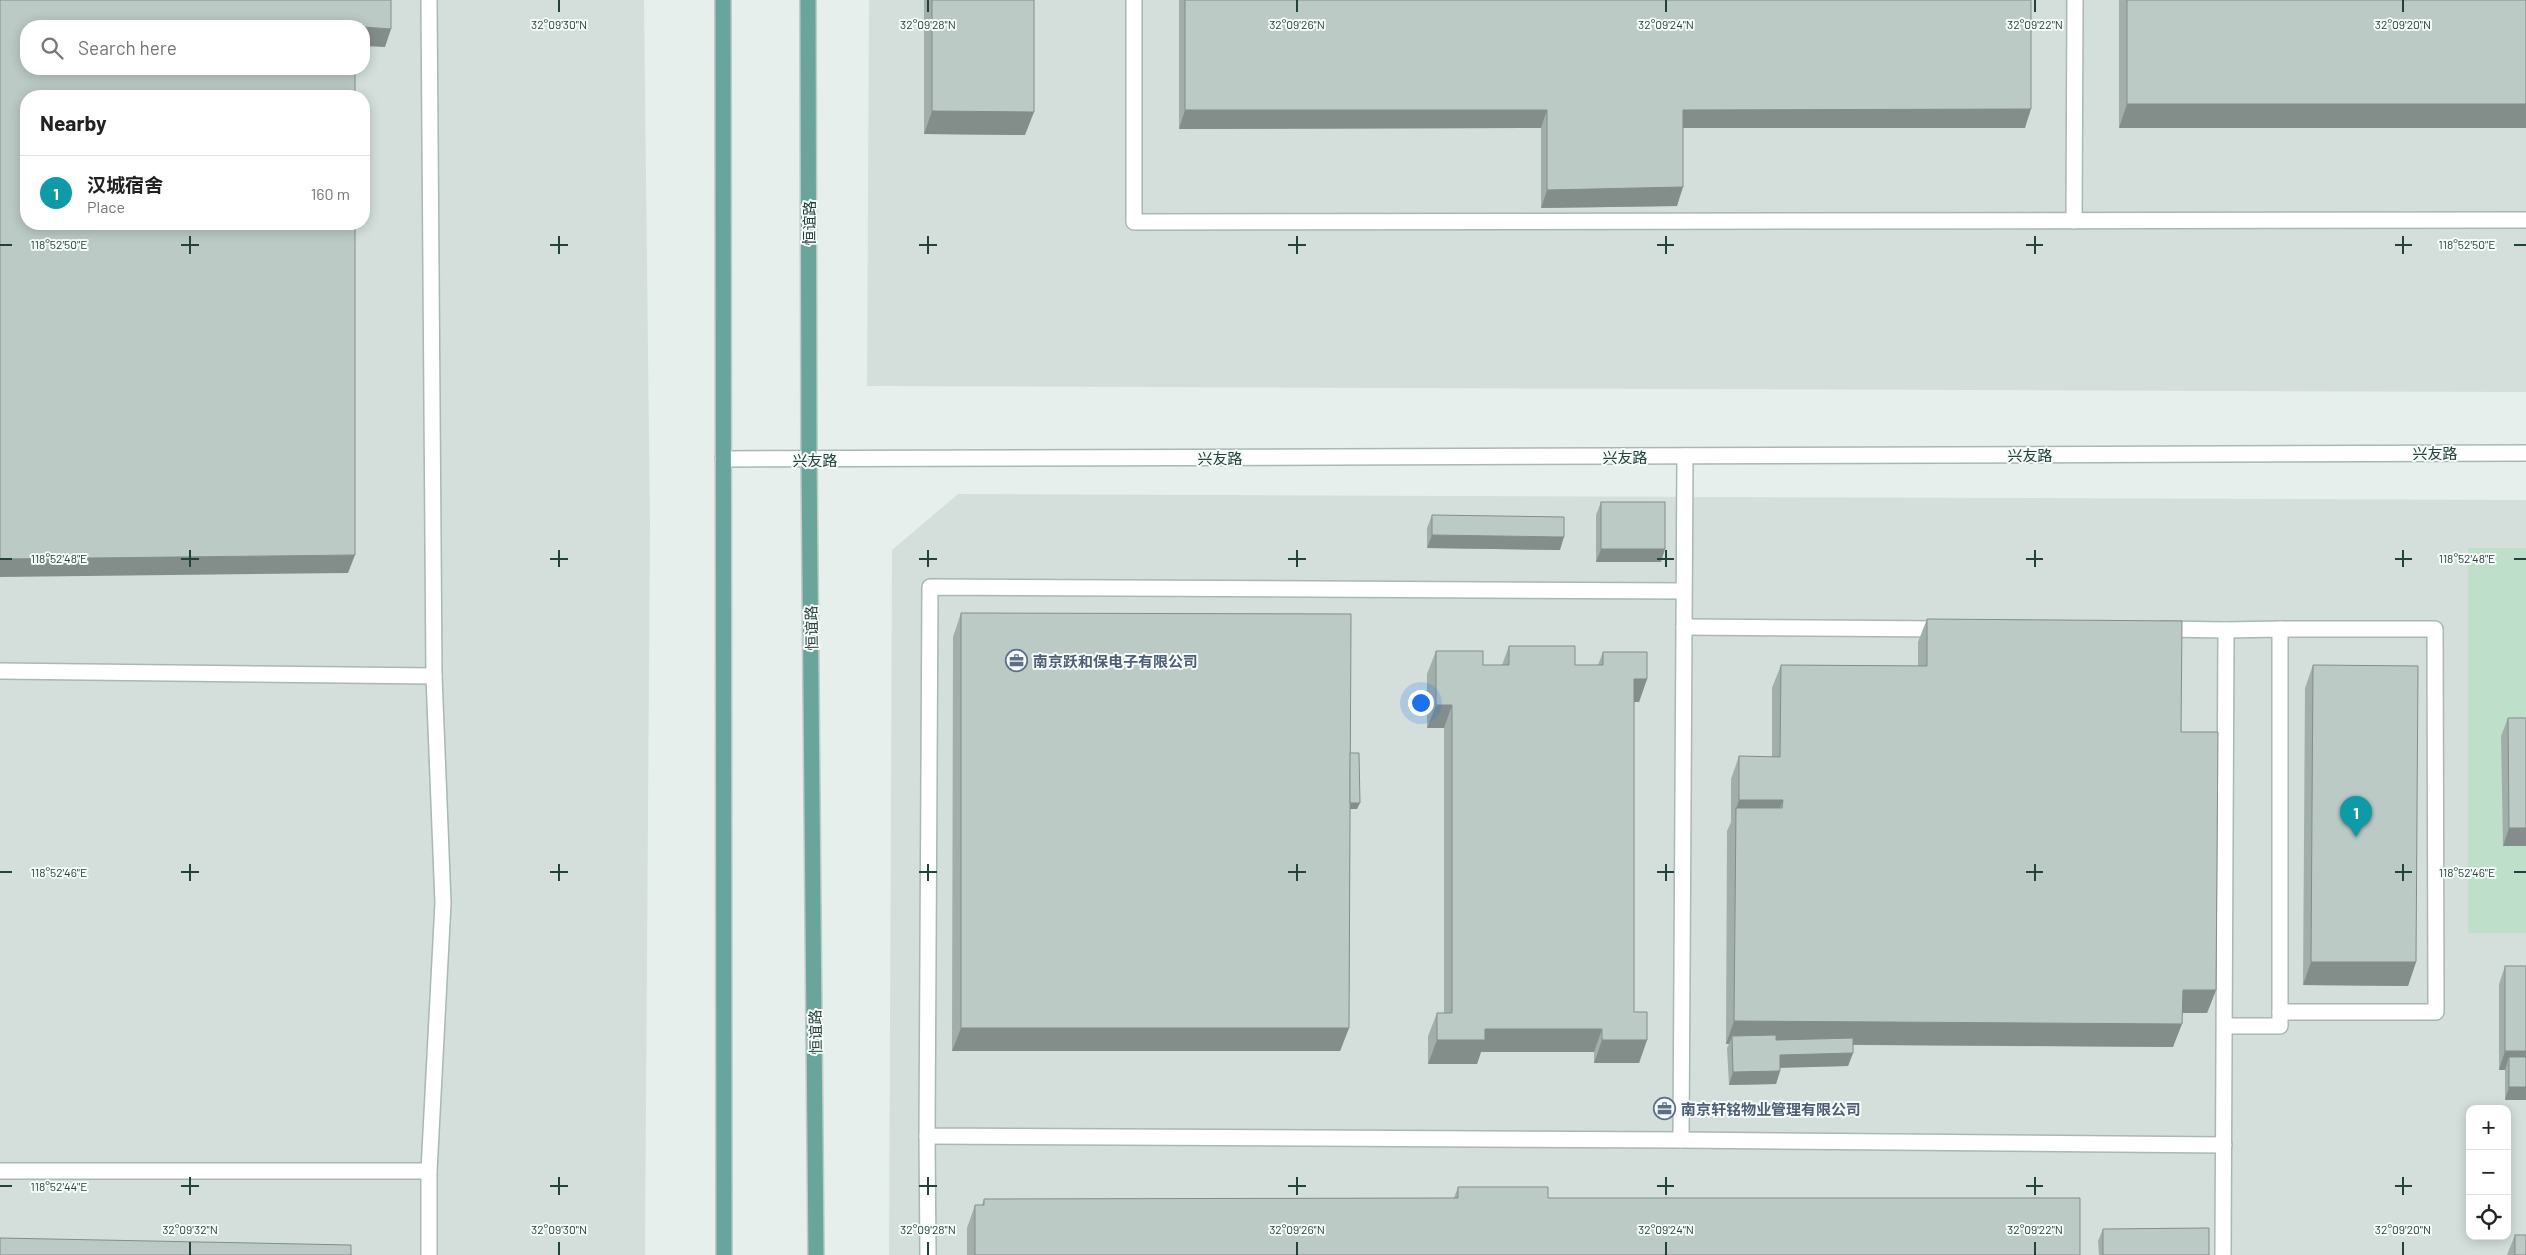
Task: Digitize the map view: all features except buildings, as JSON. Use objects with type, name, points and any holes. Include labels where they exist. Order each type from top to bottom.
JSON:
[{"type":"main road","points":[[723,0],[724,1255]]},
{"type":"main road","name":"恒谊路","points":[[808,0],[809,460],[816,1255]]},
{"type":"street","points":[[429,0],[434,676],[443,903],[429,1172],[429,1255]]},
{"type":"street","points":[[1134,0],[1134,222],[2526,220]]},
{"type":"street","points":[[2074,221],[2075,0]]},
{"type":"street","name":"兴友路","points":[[723,459],[2526,453]]},
{"type":"street","points":[[1681,1140],[1685,456]]},
{"type":"street","points":[[928,1255],[930,587],[1684,591]]},
{"type":"street","points":[[1684,628],[1960,629]]},
{"type":"street","points":[[2147,629],[2435,629],[2436,1012],[2280,1012]]},
{"type":"street","points":[[2224,1026],[2280,1026],[2280,629]]},
{"type":"street","points":[[2224,1255],[2226,630]]},
{"type":"street","points":[[0,671],[434,676]]},
{"type":"street","points":[[927,1136],[1681,1140],[2224,1146]]},
{"type":"street","points":[[0,1172],[429,1172]]},
{"type":"shaded area","points":[[0,0],[644,0],[650,526],[645,1255],[0,1255]]},
{"type":"shaded area","points":[[869,0],[2526,0],[2526,392],[867,386]]},
{"type":"shaded area","points":[[958,494],[2526,500],[2526,1255],[889,1255],[892,550]]},
{"type":"green space","points":[[2468,548],[2526,548],[2526,933],[2468,933]]},
{"type":"place","name":"南京跃和保电子有限公司","points":[[1017,661]]},
{"type":"place","name":"汉城宿舍","points":[[2356,837]]},
{"type":"place","name":"南京轩铭物业管理有限公司","points":[[1665,1109]]}]
